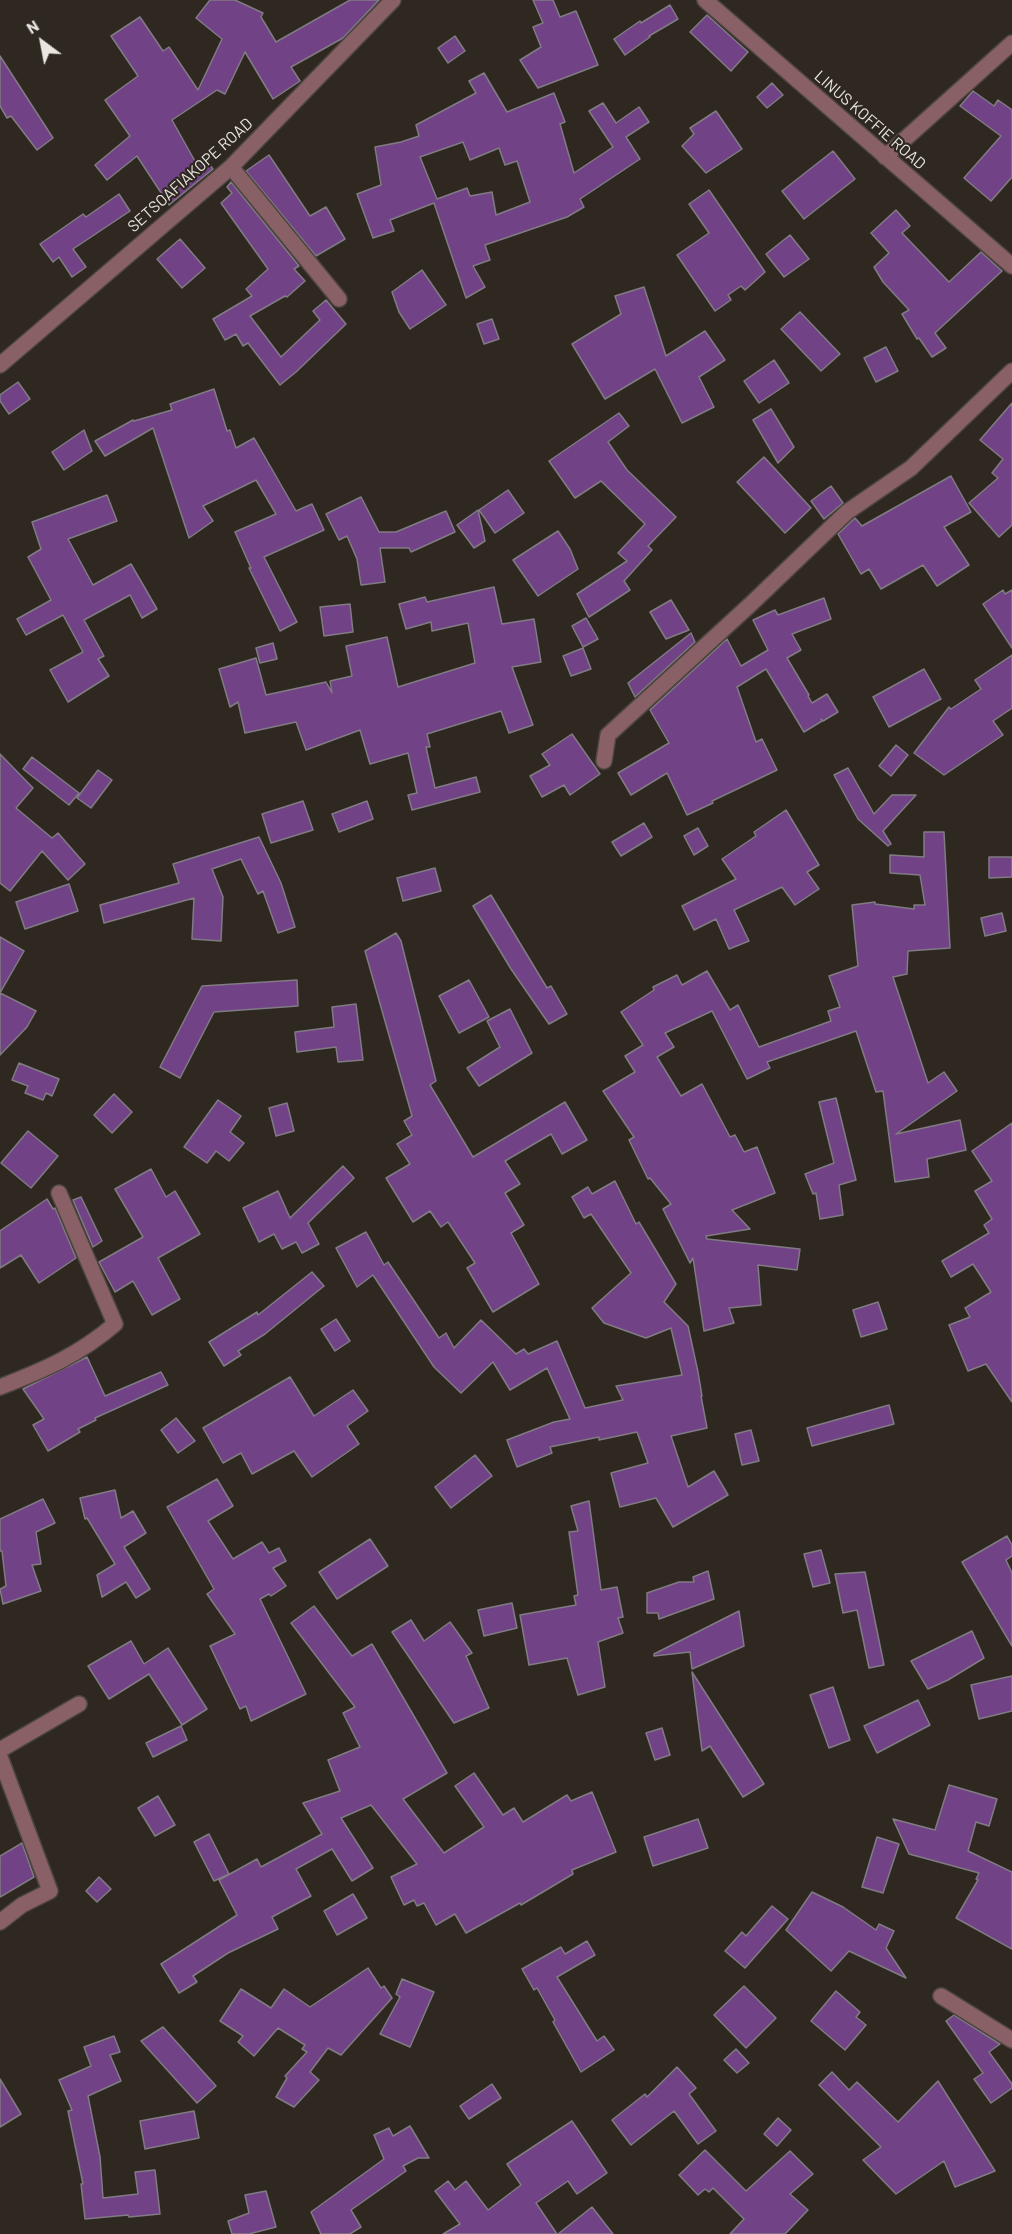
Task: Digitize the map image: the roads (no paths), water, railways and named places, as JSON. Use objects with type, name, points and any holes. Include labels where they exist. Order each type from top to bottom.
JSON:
[{"type":"street","name":"SETSOAFIAKOPE ROAD","points":[[0,365],[231,167],[393,0]]},
{"type":"street","name":"LINUS KOFFIE ROAD","points":[[705,0],[1012,266]]},
{"type":"street","points":[[885,157],[1012,43]]},
{"type":"street","points":[[231,167],[339,299]]},
{"type":"street","points":[[604,761],[608,735],[753,603],[846,512],[911,468],[1012,371]]},
{"type":"street","points":[[0,1387],[50,1368],[98,1338],[115,1324],[59,1193]]},
{"type":"street","points":[[0,1750],[79,1704]]},
{"type":"street","points":[[0,1757],[50,1891],[22,1905],[0,1922]]},
{"type":"street","points":[[941,1996],[1012,2040]]}]
